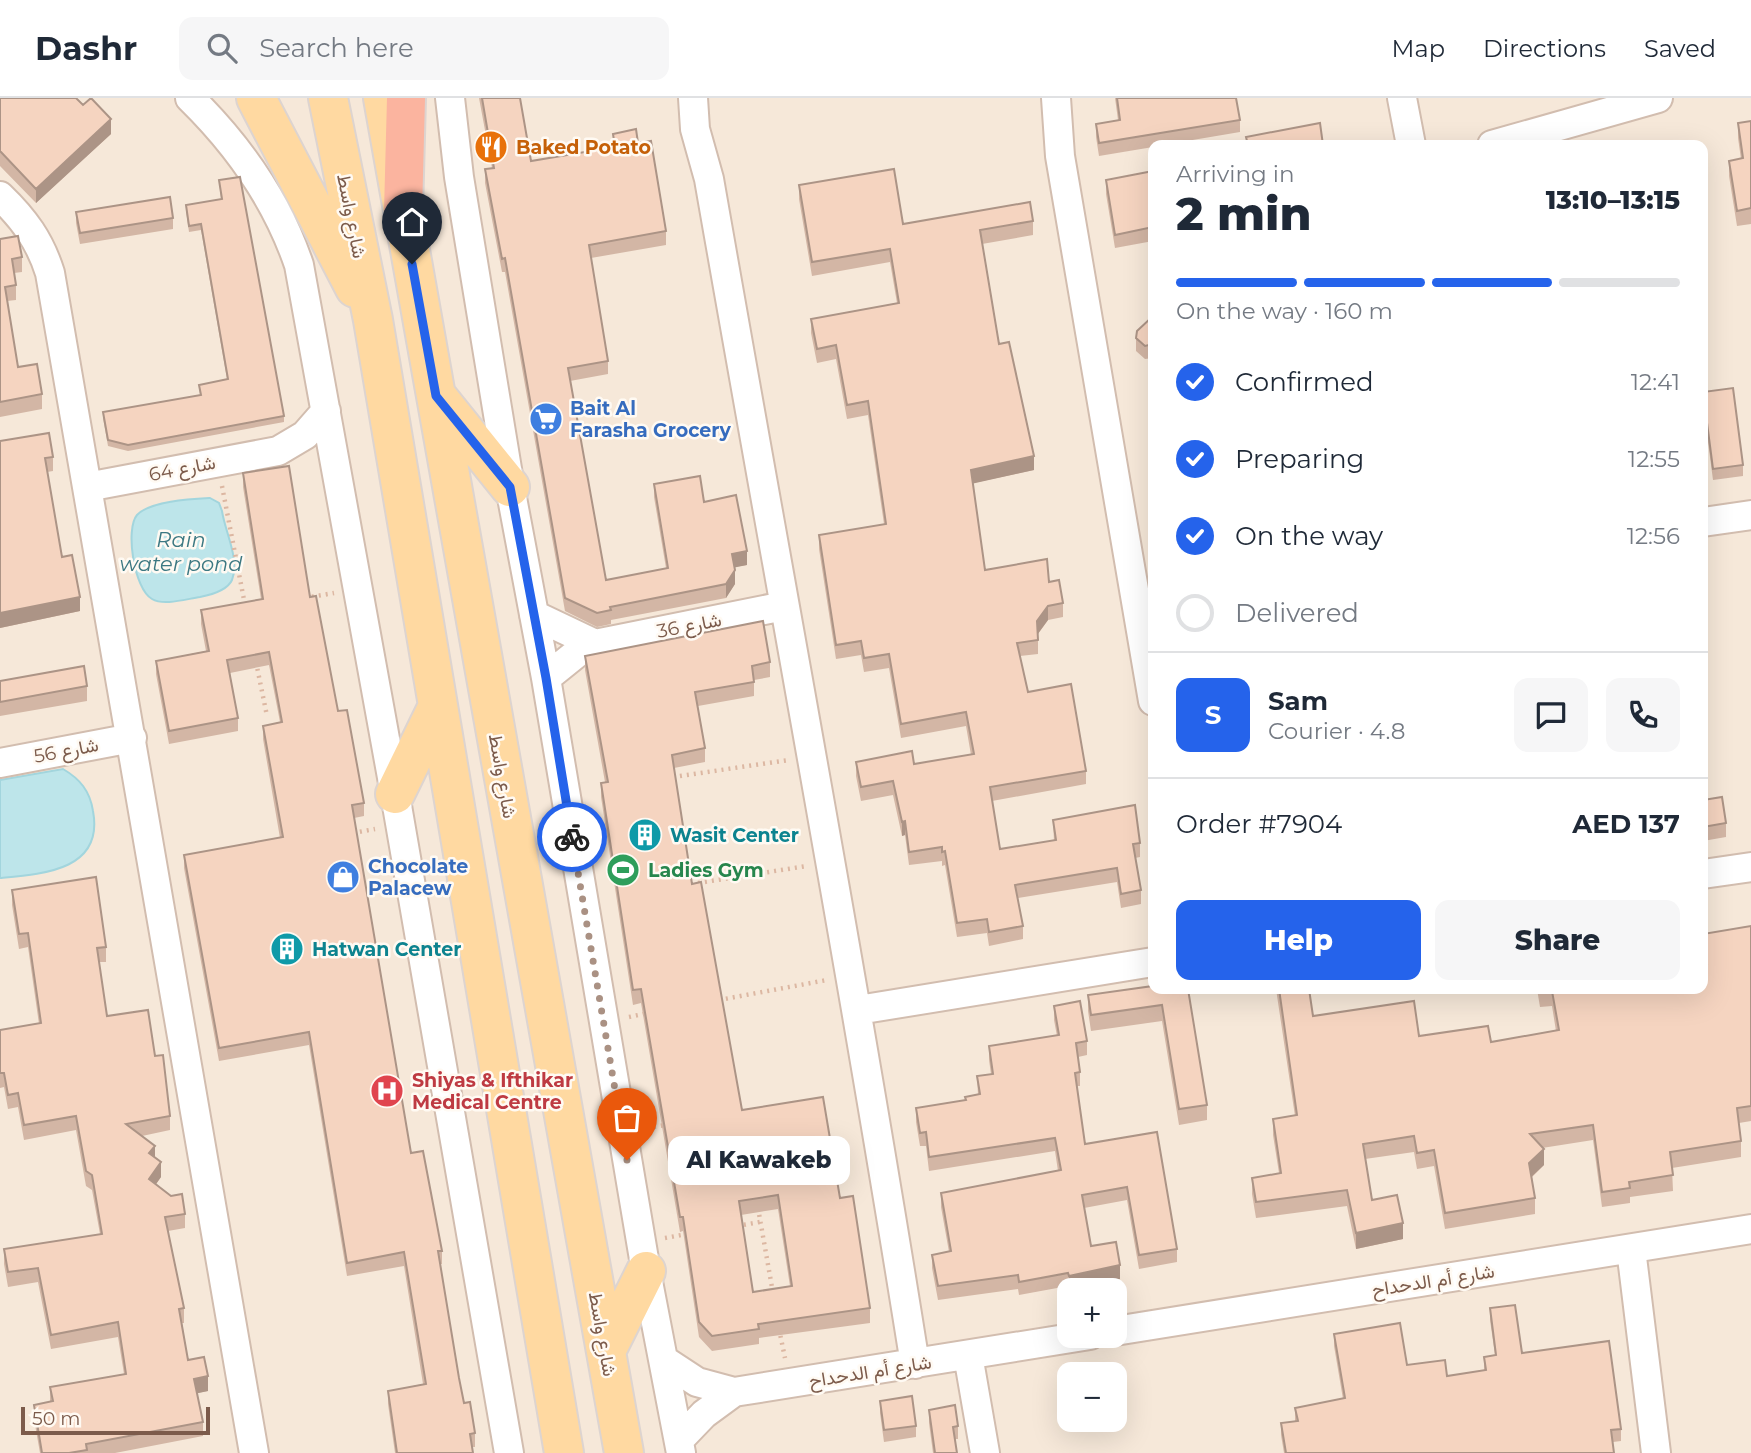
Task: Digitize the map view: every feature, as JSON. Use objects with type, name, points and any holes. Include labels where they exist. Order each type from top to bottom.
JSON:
[{"type":"highway","points":[[403,212],[406,98]]},
{"type":"main road","points":[[256,98],[317,219],[373,320]]},
{"type":"main road","name":"شارع واسط","points":[[328,98],[373,320],[564,1453]]},
{"type":"main road","name":"شارع واسط","points":[[383,98],[624,1453]]},
{"type":"main road","points":[[436,396],[510,487]]},
{"type":"main road","points":[[398,810],[438,706]]},
{"type":"main road","points":[[606,1351],[643,1256]]},
{"type":"street","points":[[190,98],[246,162],[290,238],[299,265],[398,810],[509,1453]]},
{"type":"street","points":[[450,98],[458,177],[510,487],[546,678],[643,1256],[680,1447]]},
{"type":"street","points":[[693,98],[695,129],[709,179],[810,757],[852,975],[915,1364]]},
{"type":"street","points":[[709,179],[710,98]]},
{"type":"street","points":[[1056,98],[1060,156],[1145,603],[1148,640]]},
{"type":"street","points":[[1402,98],[1410,140]]},
{"type":"street","points":[[1510,140],[1658,98]]},
{"type":"street","points":[[0,196],[28,225],[42,246],[50,273],[254,1453]]},
{"type":"street","name":"شارع 64","points":[[87,487],[278,451],[305,435],[326,411]]},
{"type":"street","name":"شارع 64","points":[[278,451],[309,459],[336,474]]},
{"type":"street","points":[[1708,521],[1751,515]]},
{"type":"street","name":"شارع 36","points":[[546,678],[595,643],[784,606]]},
{"type":"street","points":[[534,615],[595,643]]},
{"type":"street","name":"شارع 56","points":[[0,763],[132,738]]},
{"type":"street","points":[[1708,873],[1751,867]]},
{"type":"street","points":[[858,1010],[1148,963]]},
{"type":"street","name":"شارع أم الدحداح","points":[[1127,1329],[1751,1230]]},
{"type":"street","points":[[1631,1249],[1656,1453]]},
{"type":"street","name":"شارع أم الدحداح","points":[[665,1361],[697,1382],[734,1392],[1057,1340]]},
{"type":"street","points":[[968,1355],[985,1453]]},
{"type":"street","name":"شارع أم الدحداح","points":[[680,1447],[704,1413],[734,1392]]},
{"type":"path","points":[[217,461],[246,607],[258,605]]},
{"type":"path","points":[[295,599],[357,589]]},
{"type":"path","points":[[253,648],[267,716]]},
{"type":"path","points":[[660,779],[810,757]]},
{"type":"path","points":[[346,834],[398,810]]},
{"type":"path","points":[[693,884],[830,863]]},
{"type":"path","points":[[714,1001],[852,975]]},
{"type":"path","points":[[604,1021],[659,1011]]},
{"type":"path","points":[[622,1133],[676,1123]]},
{"type":"path","points":[[756,1194],[775,1303]]},
{"type":"path","points":[[734,1226],[760,1222]]},
{"type":"path","points":[[643,1256],[694,1233]]},
{"type":"path","points":[[777,1316],[789,1383]]},
{"type":"shaded area","points":[[0,98],[1751,98],[1751,1453],[0,1453]]},
{"type":"water","name":"Rain water pond","points":[[210,498],[219,503],[233,554],[234,572],[230,584],[204,596],[169,602],[152,599],[140,584],[133,559],[133,522],[137,515],[161,504]]},
{"type":"water","points":[[63,769],[79,781],[89,797],[94,831],[89,846],[80,857],[52,871],[0,878],[0,780]]},
{"type":"building","points":[[0,98],[76,98],[83,105],[91,98],[111,119],[36,189],[0,151]]},
{"type":"building","points":[[482,98],[520,98],[531,161],[615,147],[613,134],[636,129],[638,143],[651,141],[666,231],[589,245],[608,361],[568,368],[606,580],[668,568],[654,484],[700,476],[704,502],[736,495],[747,551],[732,554],[735,570],[726,584],[610,607],[611,610],[597,613],[565,598],[505,258],[502,259],[485,169],[494,168]]},
{"type":"building","points":[[1117,98],[1236,98],[1240,120],[1099,143],[1096,124],[1120,120]]},
{"type":"building","points":[[1751,121],[1751,208],[1737,211],[1729,161],[1743,158],[1738,123]]},
{"type":"building","points":[[1320,123],[1322,140],[1247,140],[1246,137]]},
{"type":"building","points":[[894,169],[903,224],[1030,202],[1033,221],[980,230],[999,344],[1009,342],[1034,456],[971,470],[985,570],[1047,559],[1049,582],[1059,580],[1063,603],[1048,606],[1037,621],[1038,640],[1017,643],[1028,692],[1071,684],[1086,771],[990,787],[1000,849],[1056,840],[1053,820],[1135,805],[1140,843],[1133,844],[1141,890],[1121,894],[1117,868],[1015,885],[1023,926],[989,932],[987,919],[957,923],[945,851],[942,852],[942,847],[909,852],[905,821],[902,822],[893,781],[861,787],[856,762],[912,751],[914,764],[974,754],[966,712],[901,724],[889,654],[864,658],[861,641],[836,645],[819,535],[886,524],[868,401],[847,405],[836,345],[817,349],[811,319],[899,303],[890,249],[812,262],[799,185]]},
{"type":"building","points":[[1148,172],[1148,228],[1115,235],[1106,180]]},
{"type":"building","points":[[240,177],[284,416],[128,445],[108,440],[103,412],[201,395],[199,385],[228,379],[201,224],[189,226],[186,205],[222,199],[219,180]]},
{"type":"building","points":[[170,197],[173,218],[80,233],[76,212]]},
{"type":"building","points":[[18,236],[22,257],[12,259],[16,285],[5,287],[18,367],[37,364],[42,394],[0,402],[0,239]]},
{"type":"building","points":[[1148,321],[1148,345],[1145,346],[1136,338],[1137,331]]},
{"type":"building","points":[[1733,388],[1743,465],[1713,469],[1708,430],[1708,391]]},
{"type":"building","points":[[49,433],[53,457],[45,458],[62,557],[72,555],[80,597],[0,613],[0,441]]},
{"type":"building","points":[[289,466],[310,597],[316,596],[338,711],[347,710],[364,803],[352,805],[411,1153],[423,1151],[442,1251],[438,1251],[459,1378],[464,1403],[470,1402],[475,1433],[470,1434],[473,1453],[397,1453],[388,1391],[426,1384],[404,1252],[347,1263],[309,1032],[219,1048],[184,855],[283,837],[263,726],[282,722],[269,652],[227,660],[238,718],[169,731],[156,661],[209,651],[201,610],[263,599],[243,473]]},
{"type":"building","points":[[763,621],[770,662],[752,666],[754,682],[695,692],[705,748],[672,755],[692,884],[701,882],[742,1110],[823,1097],[840,1198],[853,1196],[870,1308],[758,1324],[759,1329],[712,1336],[699,1322],[683,1217],[680,1217],[641,989],[633,990],[601,783],[608,782],[585,656]],"holes":[[[778,1195],[792,1286],[753,1292],[739,1201]]]},
{"type":"building","points":[[84,666],[87,686],[0,702],[0,681]]},
{"type":"building","points":[[1722,797],[1726,823],[1708,826],[1708,799]]},
{"type":"building","points":[[96,877],[106,947],[97,948],[107,1016],[148,1010],[155,1056],[163,1055],[170,1116],[126,1124],[155,1146],[149,1153],[161,1162],[149,1179],[171,1196],[182,1194],[185,1214],[165,1217],[184,1308],[179,1309],[188,1360],[204,1357],[208,1376],[194,1379],[203,1422],[86,1444],[87,1450],[42,1453],[34,1405],[53,1401],[50,1387],[126,1374],[118,1322],[51,1335],[38,1268],[8,1272],[4,1249],[102,1234],[92,1175],[86,1171],[76,1116],[24,1125],[18,1093],[8,1095],[4,1073],[0,1073],[0,1030],[41,1023],[28,933],[19,934],[12,890]]},
{"type":"building","points":[[1751,926],[1751,1106],[1737,1108],[1741,1141],[1670,1152],[1673,1175],[1629,1182],[1630,1188],[1602,1192],[1593,1125],[1530,1134],[1544,1149],[1529,1163],[1535,1198],[1445,1213],[1434,1150],[1417,1153],[1414,1136],[1363,1144],[1372,1200],[1397,1195],[1403,1223],[1356,1233],[1347,1190],[1256,1202],[1252,1178],[1281,1173],[1273,1119],[1297,1115],[1280,994],[1310,994],[1313,1016],[1414,1001],[1419,1036],[1488,1026],[1491,1042],[1559,1030],[1553,994],[1708,994],[1708,933]]},
{"type":"building","points":[[1148,987],[1148,994],[1189,994],[1207,1105],[1179,1109],[1162,1005],[1091,1015],[1088,995]]},
{"type":"building","points":[[1080,1001],[1087,1041],[1076,1043],[1080,1072],[1075,1073],[1085,1144],[1157,1132],[1177,1249],[1139,1255],[1127,1187],[1082,1195],[1091,1246],[1116,1242],[1120,1265],[1069,1276],[1068,1273],[1019,1282],[1018,1275],[938,1286],[932,1255],[951,1251],[941,1193],[1061,1170],[1055,1138],[929,1157],[926,1132],[920,1133],[916,1108],[966,1100],[965,1097],[980,1094],[977,1076],[993,1074],[989,1046],[1059,1035],[1054,1006]]},
{"type":"building","points":[[1515,1305],[1522,1353],[1609,1341],[1621,1429],[1611,1430],[1614,1453],[1286,1453],[1281,1423],[1298,1421],[1295,1408],[1345,1398],[1334,1334],[1400,1323],[1407,1365],[1445,1360],[1447,1376],[1486,1370],[1484,1357],[1496,1355],[1490,1308]]},
{"type":"building","points":[[912,1396],[916,1426],[884,1430],[880,1401]]},
{"type":"building","points":[[955,1405],[958,1426],[953,1427],[957,1453],[935,1453],[929,1410]]},
{"type":"way so far","points":[[572,837],[627,1160]]},
{"type":"place","name":"Baked Potato","points":[[491,147]]},
{"type":"place","name":"Bait Al Farasha Grocery","points":[[546,419]]},
{"type":"place","name":"Wasit Center","points":[[645,835]]},
{"type":"place","name":"Ladies Gym","points":[[623,870]]},
{"type":"place","name":"Chocolate Palacew","points":[[343,877]]},
{"type":"place","name":"Hatwan Center","points":[[287,949]]},
{"type":"place","name":"Shiyas & Ifthikar Medical Centre","points":[[387,1091]]},
{"type":"place","name":"Al Kawakeb","points":[[627,1160]]},
{"type":"route","points":[[412,264],[436,396],[510,487],[546,678],[572,837]]}]
